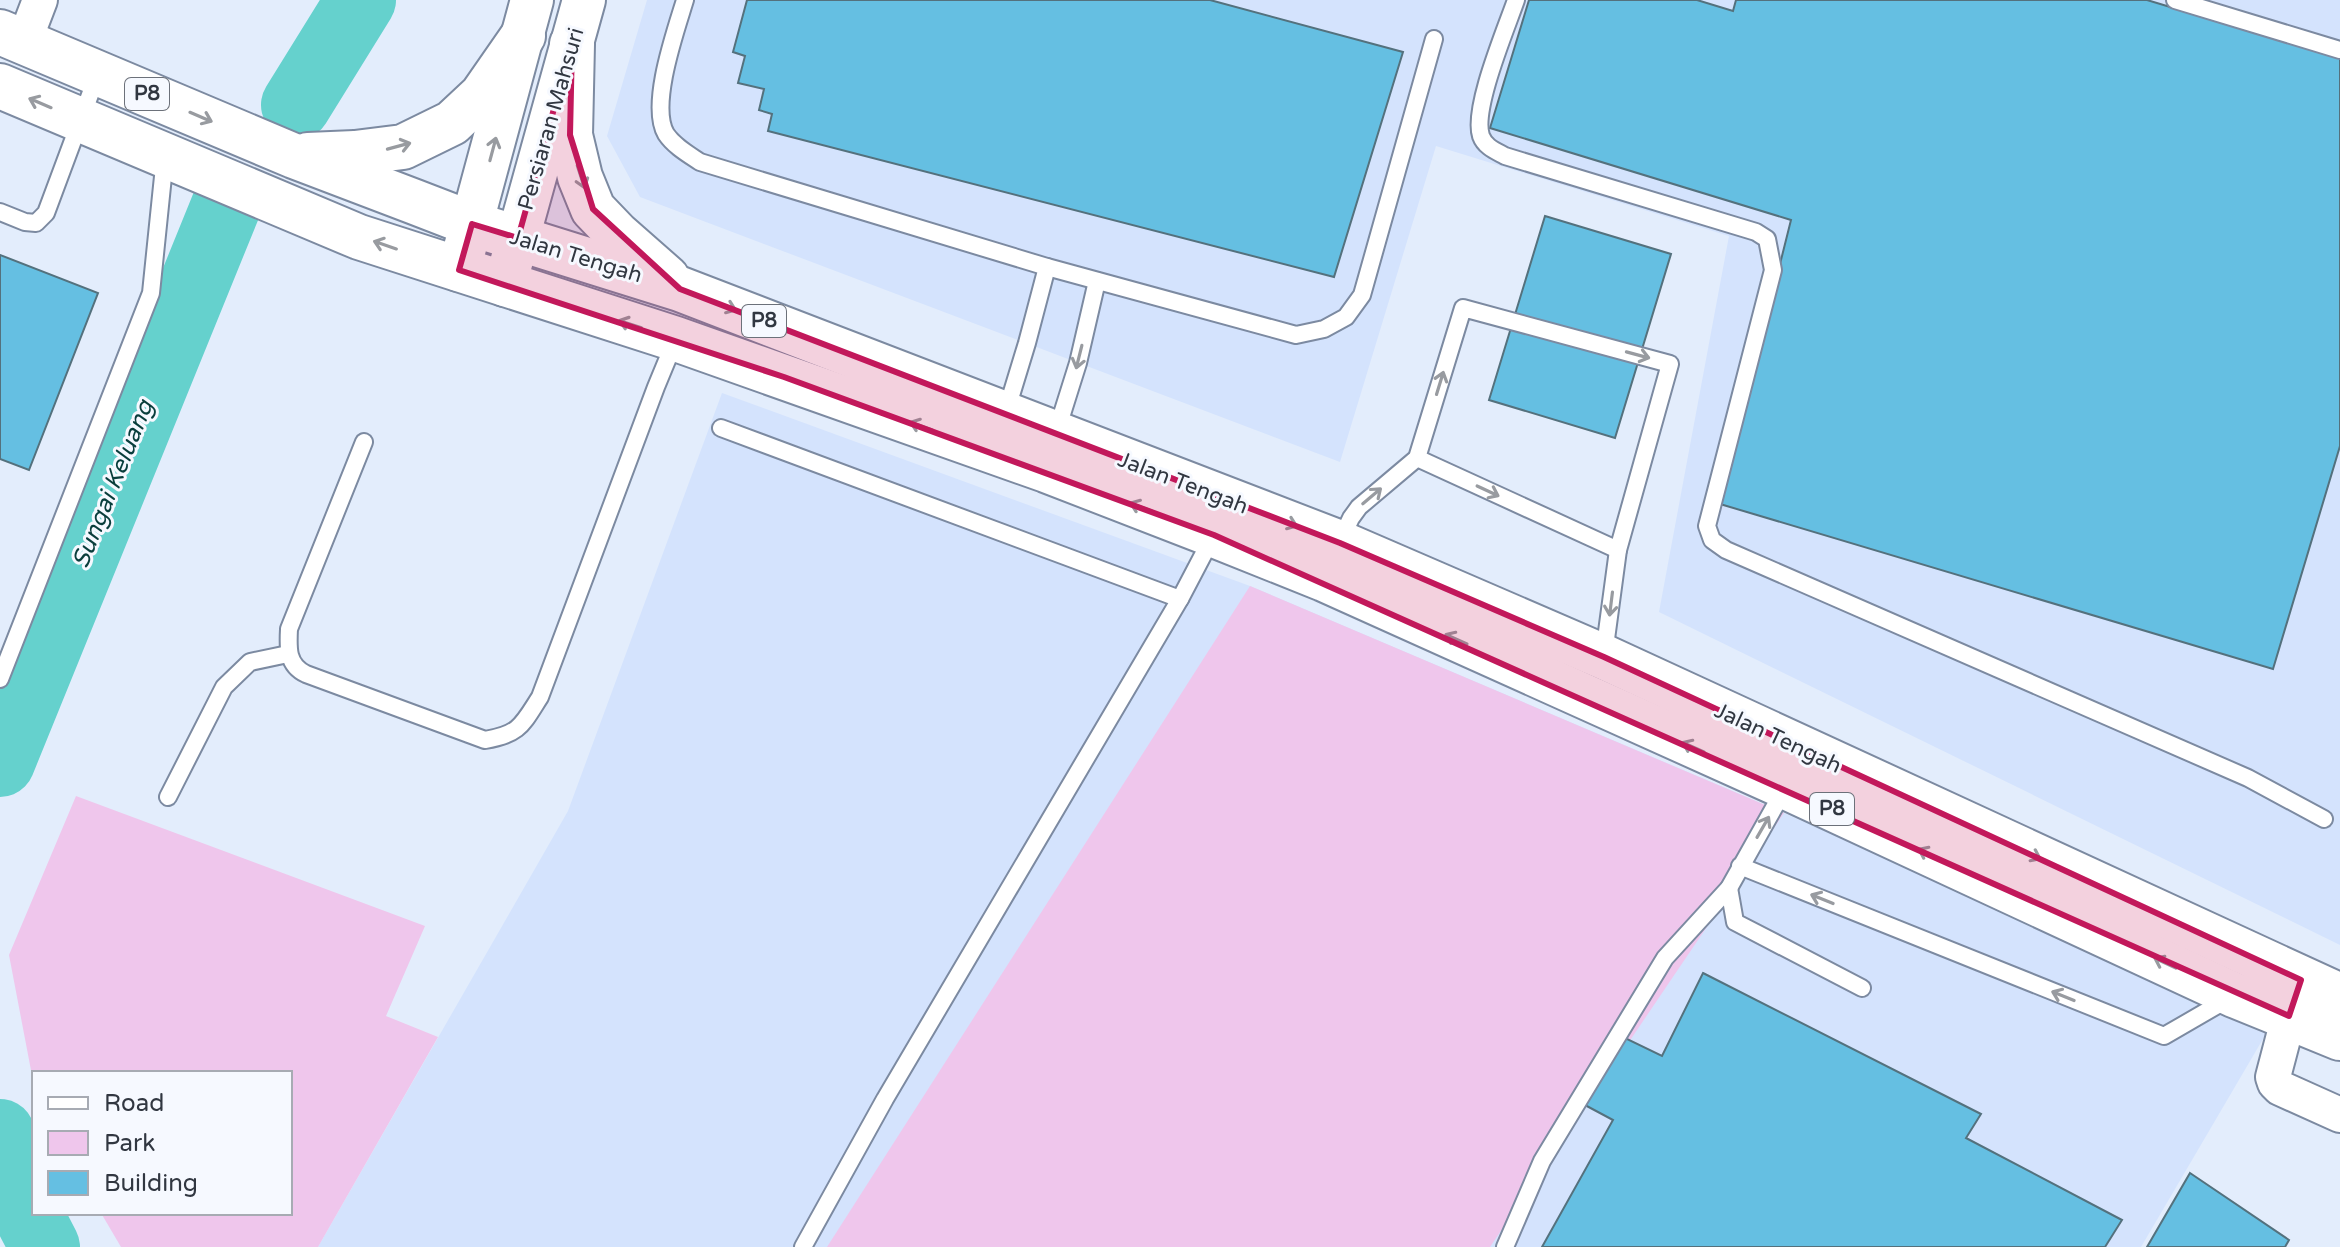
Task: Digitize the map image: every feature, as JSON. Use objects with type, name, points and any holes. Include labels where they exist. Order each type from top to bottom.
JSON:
[{"type":"main road","points":[[294,156],[403,147],[452,123],[482,95],[528,18]]},
{"type":"main road","name":"Jalan Tengah","points":[[12,37],[294,156],[472,224],[680,289],[1000,433],[1332,561],[1604,657],[2310,997],[2340,1038]]},
{"type":"main road","points":[[572,44],[570,135],[580,177],[593,209],[680,289]]},
{"type":"main road","name":"Jalan Tengah","points":[[0,86],[359,237],[676,339],[1000,433]]},
{"type":"main road","name":"Jalan Tengah","points":[[1051,452],[1214,535],[1332,561],[1786,787],[2234,995],[2310,997]]},
{"type":"street","points":[[12,37],[40,0]]},
{"type":"street","name":"Persiaran Mahsuri","points":[[505,285],[584,0]]},
{"type":"street","points":[[459,270],[528,18]]},
{"type":"street","points":[[2310,997],[2273,1077],[2280,1088],[2340,1115]]},
{"type":"lane","points":[[685,0],[668,55],[660,106],[665,133],[700,162],[1047,267],[1296,335],[1324,329],[1346,317],[1362,295],[1434,39]]},
{"type":"lane","points":[[1516,0],[1481,107],[1481,137],[1486,145],[1505,156],[1756,232],[1767,239],[1773,270],[1707,526],[1712,540],[1726,550],[2248,778],[2324,819]]},
{"type":"lane","points":[[2175,0],[2340,50]]},
{"type":"lane","points":[[0,212],[36,223],[46,213],[98,73]]},
{"type":"lane","points":[[0,679],[151,293],[165,155]]},
{"type":"lane","points":[[1000,433],[1047,267]]},
{"type":"lane","points":[[1051,452],[1078,363],[1097,281]]},
{"type":"lane","points":[[1332,561],[1359,507],[1417,458],[1463,308],[1670,364],[1618,550],[1604,657]]},
{"type":"lane","points":[[364,442],[289,629],[288,654],[296,670],[336,685],[485,740],[509,736],[525,721],[540,697],[676,339]]},
{"type":"lane","points":[[721,428],[1180,599]]},
{"type":"lane","points":[[1417,458],[1618,550]]},
{"type":"lane","points":[[803,1247],[885,1099],[1180,599],[1214,535]]},
{"type":"lane","points":[[168,797],[224,687],[250,662],[288,654]]},
{"type":"lane","points":[[1505,1247],[1542,1161],[1665,958],[1729,888],[1786,787]]},
{"type":"lane","points":[[1740,866],[2164,1036],[2234,995]]},
{"type":"lane","points":[[1729,888],[1735,922],[1862,988]]},
{"type":"highlighted area","points":[[572,44],[570,135],[593,209],[680,289],[1340,543],[1604,657],[2301,980],[2289,1016],[1214,535],[784,377],[459,270],[472,224],[518,238]]},
{"type":"shaded area","points":[[647,0],[2340,0],[2340,945],[1659,612],[1729,236],[1436,146],[1340,462],[640,197],[607,136]]},
{"type":"shaded area","points":[[722,393],[1250,586],[1784,813],[2270,1027],[2141,1247],[318,1247],[568,811]]},
{"type":"green space","points":[[1250,586],[1784,813],[1490,1247],[827,1247]]},
{"type":"green space","points":[[76,796],[425,926],[386,1016],[438,1037],[318,1247],[121,1247],[102,1215],[292,1215],[292,1071],[32,1071],[32,1076],[9,955]]},
{"type":"building","points":[[747,0],[1210,0],[1403,52],[1334,277],[768,131],[772,114],[759,110],[764,89],[738,83],[745,56],[733,52]]},
{"type":"building","points":[[1529,0],[1697,0],[1733,11],[1736,0],[2147,0],[2340,58],[2340,446],[2273,669],[1720,504],[1791,220],[1490,128]]},
{"type":"building","points":[[1545,216],[1671,254],[1615,438],[1489,400]]},
{"type":"building","points":[[0,255],[98,293],[29,470],[0,459]]},
{"type":"building","points":[[1703,973],[1981,1114],[1966,1138],[2122,1220],[2105,1247],[1542,1247],[1613,1120],[1583,1104],[1621,1036],[1662,1056]]},
{"type":"building","points":[[2190,1173],[2289,1240],[2285,1247],[2147,1247]]},
{"type":"waterway","points":[[296,105],[361,0]]},
{"type":"waterway","name":"Sungai Keluang","points":[[0,762],[226,206]]},
{"type":"waterway","name":"Sungai Keluang","points":[[0,1134],[14,1187],[45,1247]]}]
